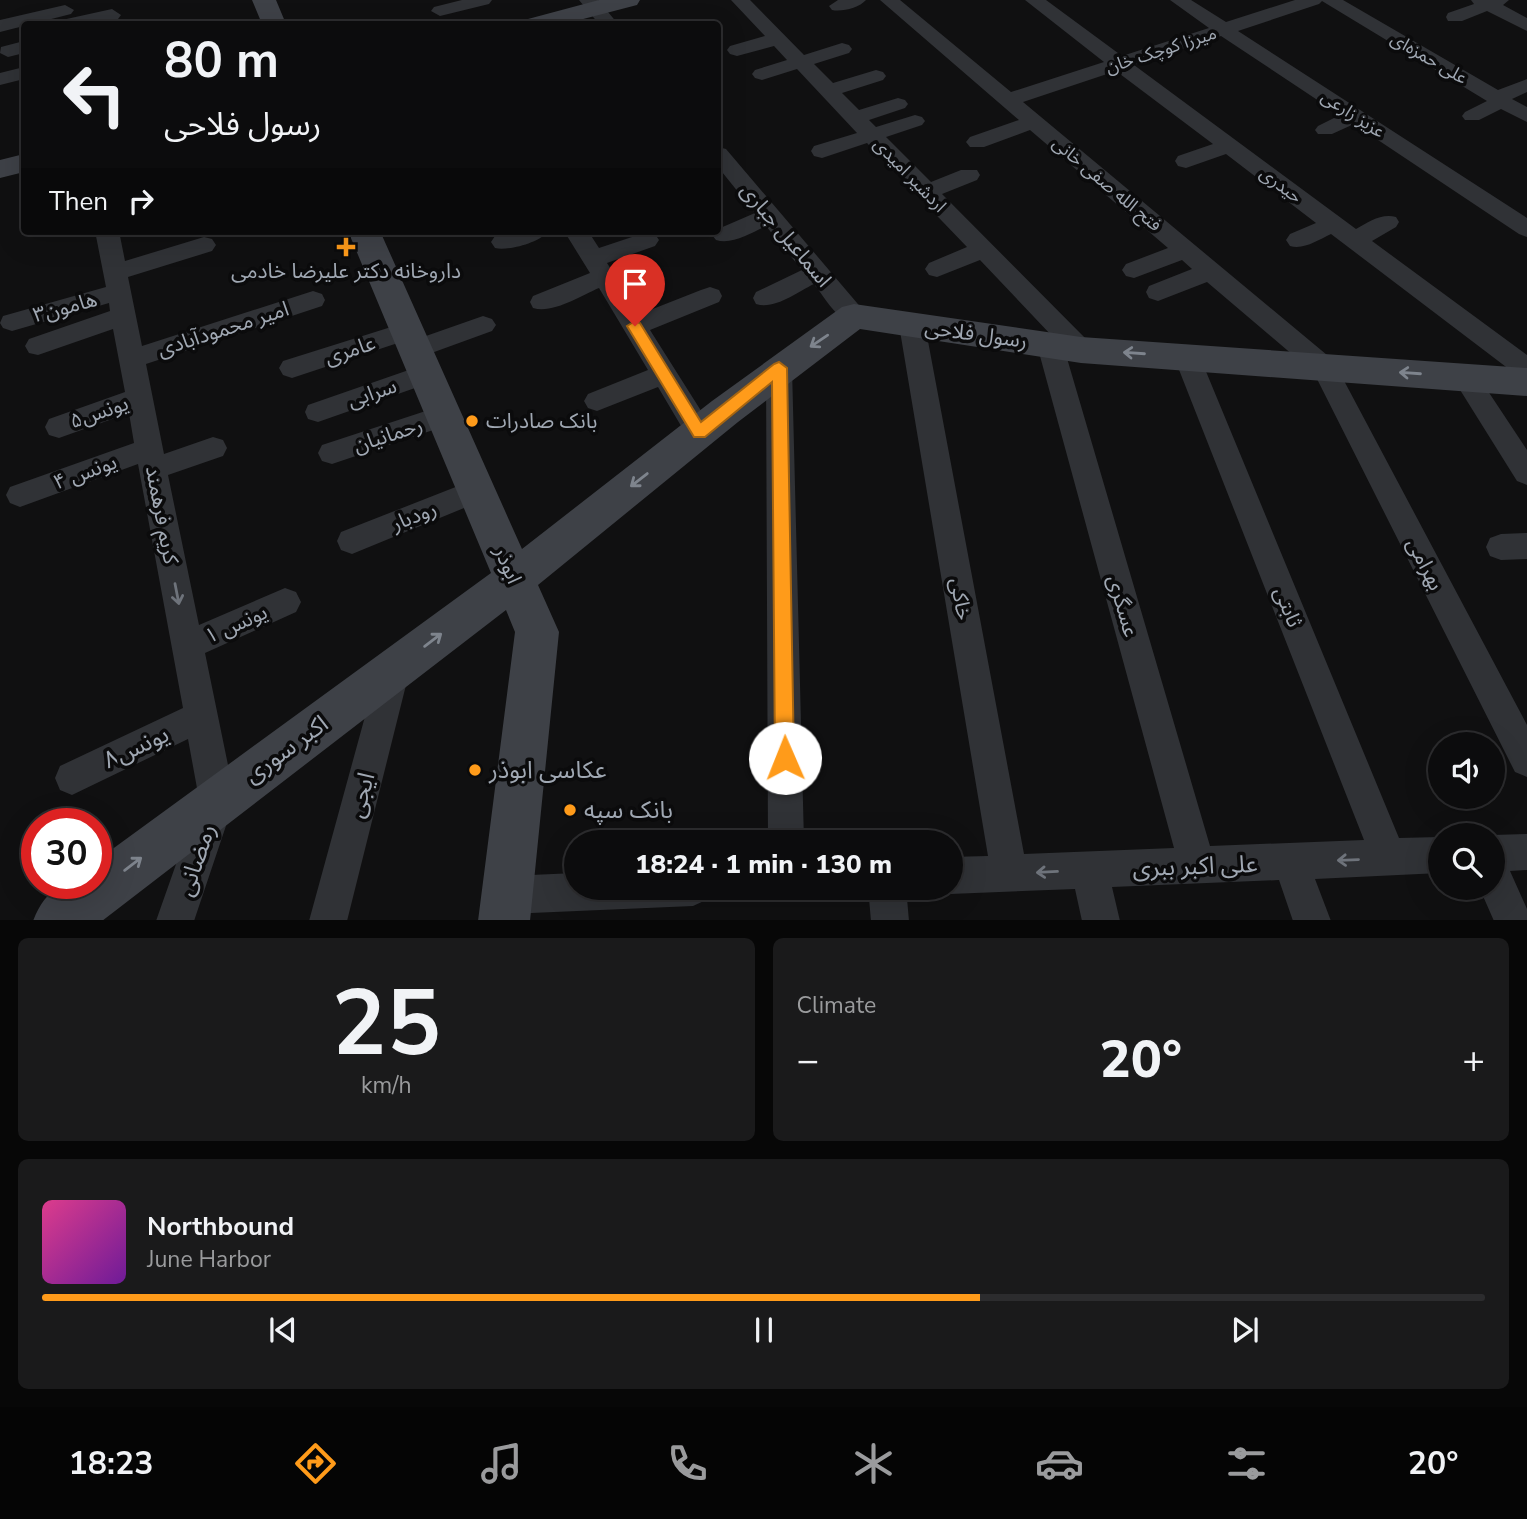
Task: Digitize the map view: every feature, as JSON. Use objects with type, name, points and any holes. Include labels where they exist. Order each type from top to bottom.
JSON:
[{"type":"main road","points":[[264,0],[273,21]]},
{"type":"main road","points":[[551,21],[597,11],[628,0]]},
{"type":"main road","points":[[0,169],[21,164]]},
{"type":"main road","name":"ابوذر","points":[[366,235],[537,632],[506,908]]},
{"type":"main road","points":[[514,579],[779,368],[855,316]]},
{"type":"main road","name":"رسول فلاحی","points":[[855,316],[1065,348],[1527,382]]},
{"type":"main road","name":"اکبر سوری","points":[[59,920],[514,579]]},
{"type":"street","points":[[441,12],[483,0]]},
{"type":"street","name":"اردشیر امیدی","points":[[740,0],[983,250],[1065,348]]},
{"type":"street","points":[[838,6],[857,0]]},
{"type":"street","name":"فتح الله صفی خانی","points":[[889,0],[1324,368]]},
{"type":"street","name":"حیدری","points":[[1034,0],[1527,369]]},
{"type":"street","name":"عزیز زارعی","points":[[1180,0],[1527,229]]},
{"type":"street","name":"میرزا کوچک خان","points":[[1008,100],[1112,58],[1224,29],[1313,0]]},
{"type":"street","points":[[1455,17],[1489,2],[1527,25]]},
{"type":"street","points":[[1322,18],[1342,4]]},
{"type":"street","name":"علی حمزه‌ای","points":[[1342,4],[1527,116]]},
{"type":"street","points":[[23,21],[65,12]]},
{"type":"street","points":[[0,13],[65,12],[112,15]]},
{"type":"street","points":[[0,26],[21,21]]},
{"type":"street","points":[[737,50],[777,39]]},
{"type":"street","points":[[1112,58],[1147,39]]},
{"type":"street","points":[[762,74],[842,49]]},
{"type":"street","points":[[828,91],[876,76]]},
{"type":"street","points":[[0,79],[21,84]]},
{"type":"street","points":[[1472,116],[1527,85]]},
{"type":"street","points":[[855,118],[898,104]]},
{"type":"street","points":[[1325,130],[1355,116]]},
{"type":"street","points":[[822,151],[915,121]]},
{"type":"street","points":[[977,142],[1034,122]]},
{"type":"street","points":[[1186,161],[1229,146]]},
{"type":"street","name":"اسماعیل جباری","points":[[721,158],[855,316]]},
{"type":"street","points":[[927,192],[969,175]]},
{"type":"street","points":[[724,234],[769,216]]},
{"type":"street","points":[[1354,240],[1388,222]]},
{"type":"street","points":[[1298,240],[1332,224]]},
{"type":"street","name":"کریم فرهمند","points":[[108,235],[217,799]]},
{"type":"street","points":[[503,242],[524,235]]},
{"type":"street","points":[[578,235],[700,433]]},
{"type":"street","points":[[542,302],[647,240]]},
{"type":"street","points":[[38,346],[119,294],[204,245]]},
{"type":"street","points":[[937,270],[983,250]]},
{"type":"street","points":[[1133,270],[1185,250]]},
{"type":"street","points":[[1158,292],[1210,271]]},
{"type":"street","points":[[765,298],[817,272]]},
{"type":"street","name":"هامون۳","points":[[12,322],[119,294]]},
{"type":"street","points":[[635,326],[710,296]]},
{"type":"street","name":"امیر محمودآبادی","points":[[132,359],[313,300]]},
{"type":"street","points":[[416,352],[483,325]]},
{"type":"street","name":"خاکی","points":[[912,325],[1009,874]]},
{"type":"street","name":"عسگری","points":[[1065,348],[1197,866]]},
{"type":"street","name":"عامری","points":[[292,369],[416,352]]},
{"type":"street","name":"سرابی","points":[[318,412],[416,352]]},
{"type":"street","name":"ثابتی","points":[[1187,357],[1389,858]]},
{"type":"street","points":[[779,368],[786,830]]},
{"type":"street","name":"بهرامی","points":[[1324,368],[1527,760]]},
{"type":"street","points":[[597,401],[664,374]]},
{"type":"street","points":[[1465,377],[1527,472]]},
{"type":"street","name":"یونس۵","points":[[59,427],[139,398]]},
{"type":"street","name":"رحمانیان","points":[[332,453],[444,416]]},
{"type":"street","name":"یونس ۴","points":[[20,495],[151,459],[213,448]]},
{"type":"street","name":"رودبار","points":[[352,541],[476,491]]},
{"type":"street","name":"یونس ۱","points":[[187,646],[285,602]]},
{"type":"street","name":"ایجی","points":[[328,920],[394,669]]},
{"type":"street","name":"یونس۸","points":[[72,778],[201,716]]},
{"type":"street","name":"رمضانی","points":[[175,920],[217,799]]},
{"type":"street","points":[[1505,853],[1527,852]]},
{"type":"street","name":"علی اکبر ببری","points":[[963,876],[1428,856]]},
{"type":"street","points":[[1291,862],[1312,920]]},
{"type":"street","points":[[1089,870],[1101,920]]},
{"type":"street","points":[[506,908],[577,900]]},
{"type":"street","points":[[888,900],[890,920]]},
{"type":"street","points":[[1504,900],[1513,920]]},
{"type":"place","name":"داروخانه دکتر علیرضا خادمی","points":[[346,247]]},
{"type":"place","name":"بانک صادرات","points":[[472,421]]},
{"type":"place","name":"عکاسی ابوذر","points":[[475,770]]},
{"type":"place","name":"بانک سپه","points":[[570,810]]},
{"type":"route","points":[[635,326],[700,433],[779,368],[785,758]]}]
